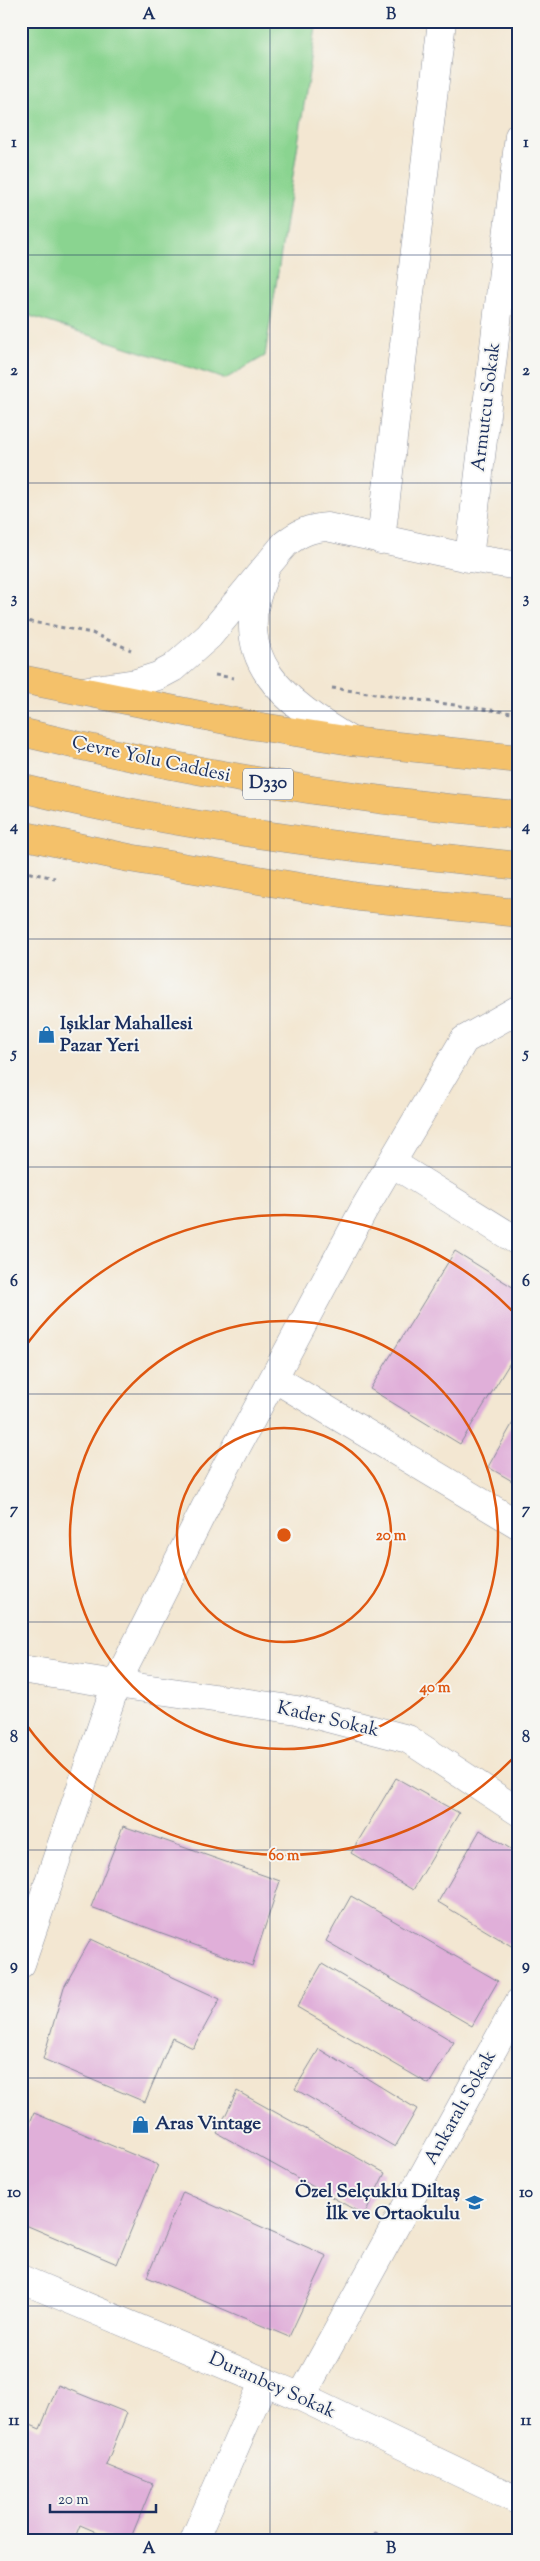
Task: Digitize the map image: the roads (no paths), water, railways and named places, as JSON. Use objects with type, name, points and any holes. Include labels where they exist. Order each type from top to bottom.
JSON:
[{"type":"highway","points":[[21,679],[250,725],[351,741],[519,759]]},
{"type":"highway","name":"Çevre Yolu Caddesi","points":[[21,732],[160,763],[289,788],[424,806],[519,815]]},
{"type":"highway","points":[[21,788],[59,797],[250,833],[326,844],[519,866]]},
{"type":"highway","points":[[21,834],[129,858],[350,896],[519,913]]},
{"type":"street","points":[[381,540],[442,21]]},
{"type":"street","name":"Armutcu Sokak","points":[[469,558],[519,136]]},
{"type":"street","points":[[77,691],[107,689],[136,684],[173,668],[209,636],[285,544],[312,528],[327,527],[469,558],[519,566]]},
{"type":"street","points":[[267,568],[255,595],[252,616],[252,637],[259,656],[271,679],[292,702],[318,722],[351,741]]},
{"type":"street","points":[[21,1964],[116,1684],[274,1378],[364,1209],[464,1040],[519,1010]]},
{"type":"street","points":[[392,1163],[519,1242]]},
{"type":"street","points":[[274,1378],[519,1525]]},
{"type":"street","name":"Kader Sokak","points":[[21,1668],[116,1684],[297,1710],[408,1739],[519,1812]]},
{"type":"street","name":"Ankaralı Sokak","points":[[301,2397],[519,2002]]},
{"type":"street","name":"Duranbey Sokak","points":[[21,2279],[301,2397],[519,2501]]},
{"type":"street","points":[[194,2540],[264,2381]]},
{"type":"place","name":"Işıklar Mahallesi Pazar Yeri","points":[[46,1035]]},
{"type":"place","name":"Aras Vintage","points":[[141,2124]]},
{"type":"place","name":"Özel Selçuklu Diltaş İlk ve Ortaokulu","points":[[474,2203]]}]
